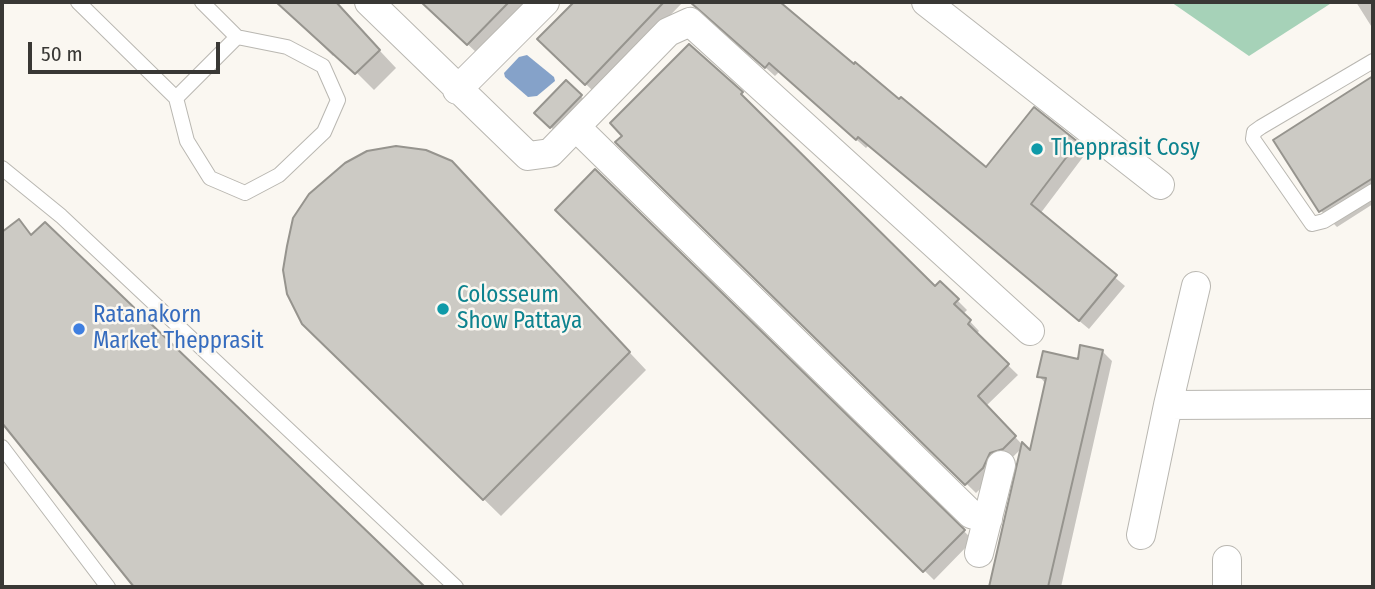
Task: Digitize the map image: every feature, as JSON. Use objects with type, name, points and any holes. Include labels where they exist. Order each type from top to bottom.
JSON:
[{"type":"street","points":[[369,2],[528,156],[550,153],[668,32],[690,22],[1030,331]]},
{"type":"street","points":[[457,90],[545,2]]},
{"type":"street","points":[[926,2],[1160,185]]},
{"type":"street","points":[[576,127],[971,514],[988,519]]},
{"type":"street","points":[[1141,535],[1196,286]]},
{"type":"street","points":[[1168,405],[1373,404]]},
{"type":"street","points":[[979,553],[1001,465]]},
{"type":"lane","points":[[78,2],[176,98],[187,141],[210,178],[245,193],[279,175],[324,132],[338,100],[323,66],[288,47],[237,37],[202,2]]},
{"type":"lane","points":[[176,98],[237,37]]},
{"type":"lane","points":[[1373,61],[1261,127],[1254,132],[1254,139],[1312,224],[1324,221],[1373,191]]},
{"type":"lane","points":[[2,168],[61,216],[456,587]]},
{"type":"lane","points":[[2,447],[108,587]]},
{"type":"green space","points":[[1171,2],[1333,2],[1249,56]]},
{"type":"water","points":[[527,55],[554,77],[555,81],[537,96],[528,97],[505,77],[504,73],[519,57]]},
{"type":"building","points":[[276,2],[336,2],[380,50],[355,74]]},
{"type":"building","points":[[421,2],[509,2],[467,45]]},
{"type":"building","points":[[574,2],[664,2],[585,85],[537,39]]},
{"type":"building","points":[[690,2],[780,2],[854,64],[855,62],[899,99],[901,97],[986,167],[1034,107],[1078,142],[1031,204],[1117,275],[1079,321],[858,137],[856,140],[769,63],[765,68]]},
{"type":"building","points":[[689,44],[743,92],[741,94],[935,286],[940,281],[959,299],[954,304],[971,320],[968,324],[1009,364],[978,396],[1016,436],[1003,449],[990,453],[983,468],[965,485],[615,142],[622,136],[610,123]]},
{"type":"building","points":[[1373,76],[1373,178],[1319,212],[1273,140]]},
{"type":"building","points":[[566,80],[582,95],[550,128],[534,113]]},
{"type":"building","name":"Colosseum Show Pattaya","points":[[396,146],[426,150],[452,161],[630,352],[483,500],[302,324],[287,294],[283,270],[293,218],[309,194],[345,163],[367,151]]},
{"type":"building","points":[[595,169],[965,530],[923,572],[555,210]]},
{"type":"building","name":"Ratanakorn Market Thepprasit","points":[[19,219],[31,235],[45,222],[425,587],[134,587],[2,423],[2,232]]},
{"type":"building","points":[[1080,345],[1103,350],[1048,587],[989,587],[1022,442],[1030,450],[1046,378],[1037,377],[1043,351],[1078,359]]},
{"type":"place","name":"Thepprasit Cosy","points":[[1037,149]]},
{"type":"place","name":"Colosseum Show Pattaya","points":[[443,309]]},
{"type":"place","name":"Ratanakorn Market Thepprasit","points":[[79,329]]}]
